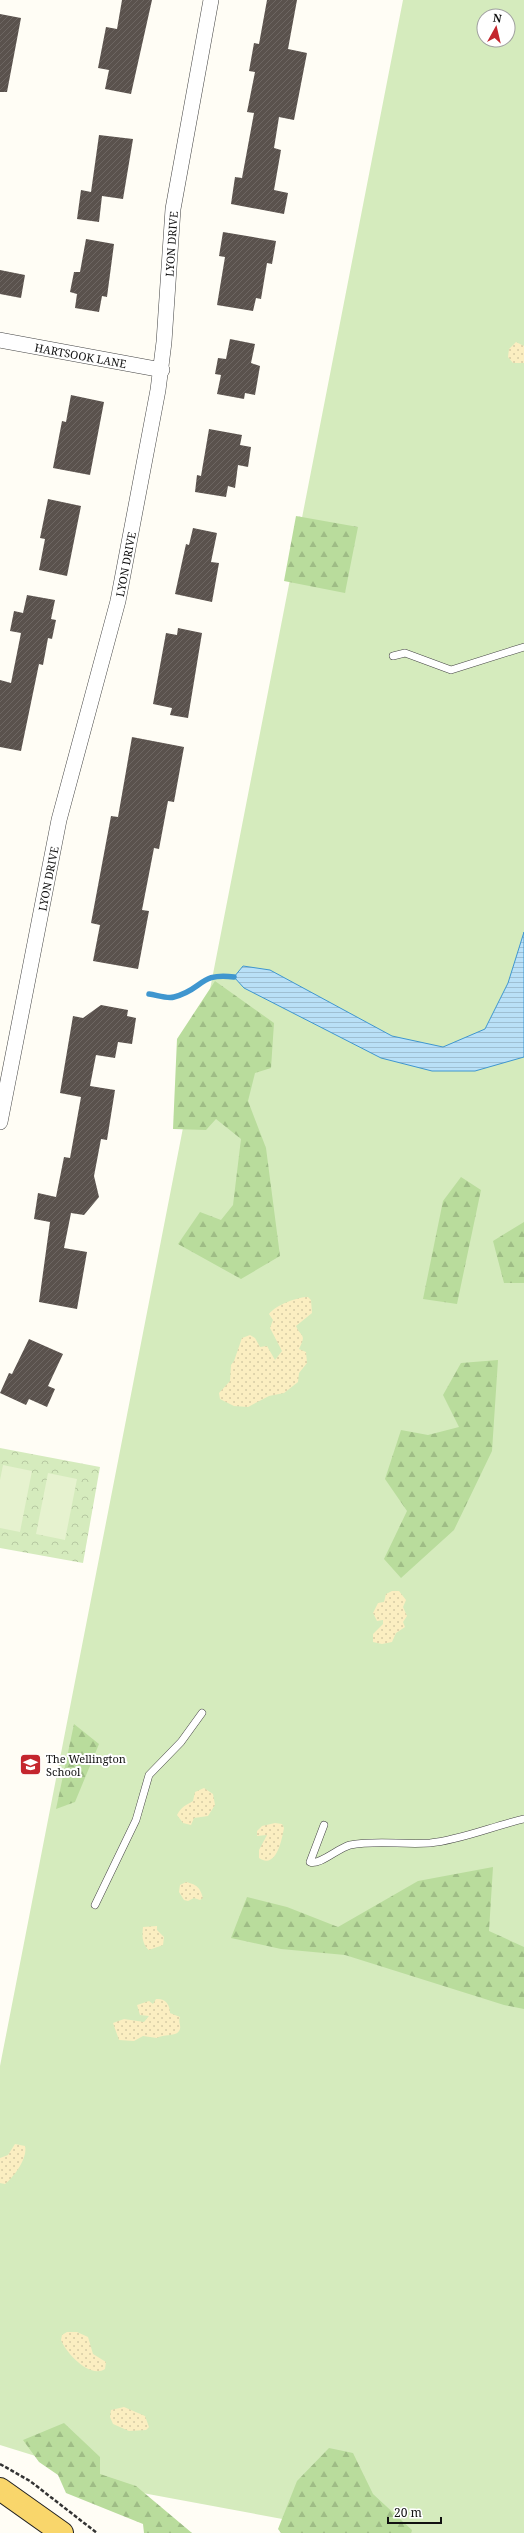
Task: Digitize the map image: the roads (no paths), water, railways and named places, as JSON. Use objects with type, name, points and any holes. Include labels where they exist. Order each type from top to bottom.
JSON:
[{"type":"main road","points":[[0,2490],[62,2533]]},
{"type":"street","name":"LYON DRIVE","points":[[0,1122],[59,820],[118,601],[162,370],[173,209],[211,0]]},
{"type":"street","name":"HARTSOOK LANE","points":[[0,340],[162,370]]},
{"type":"lane","points":[[393,656],[405,653],[451,670],[524,647]]},
{"type":"lane","points":[[95,1905],[136,1820],[149,1775],[181,1742],[202,1713]]},
{"type":"lane","points":[[324,1825],[311,1856],[310,1862],[314,1864],[320,1862],[337,1849],[349,1845],[431,1843],[524,1818]]},
{"type":"water","points":[[524,932],[524,1057],[475,1071],[432,1071],[381,1058],[244,988],[234,977],[243,966],[270,970],[392,1036],[443,1047],[485,1029],[508,983]]},
{"type":"waterway","points":[[149,994],[174,997],[191,990],[207,979],[223,976],[234,977]]},
{"type":"place","name":"The Wellington School","points":[[30,1764]]}]
